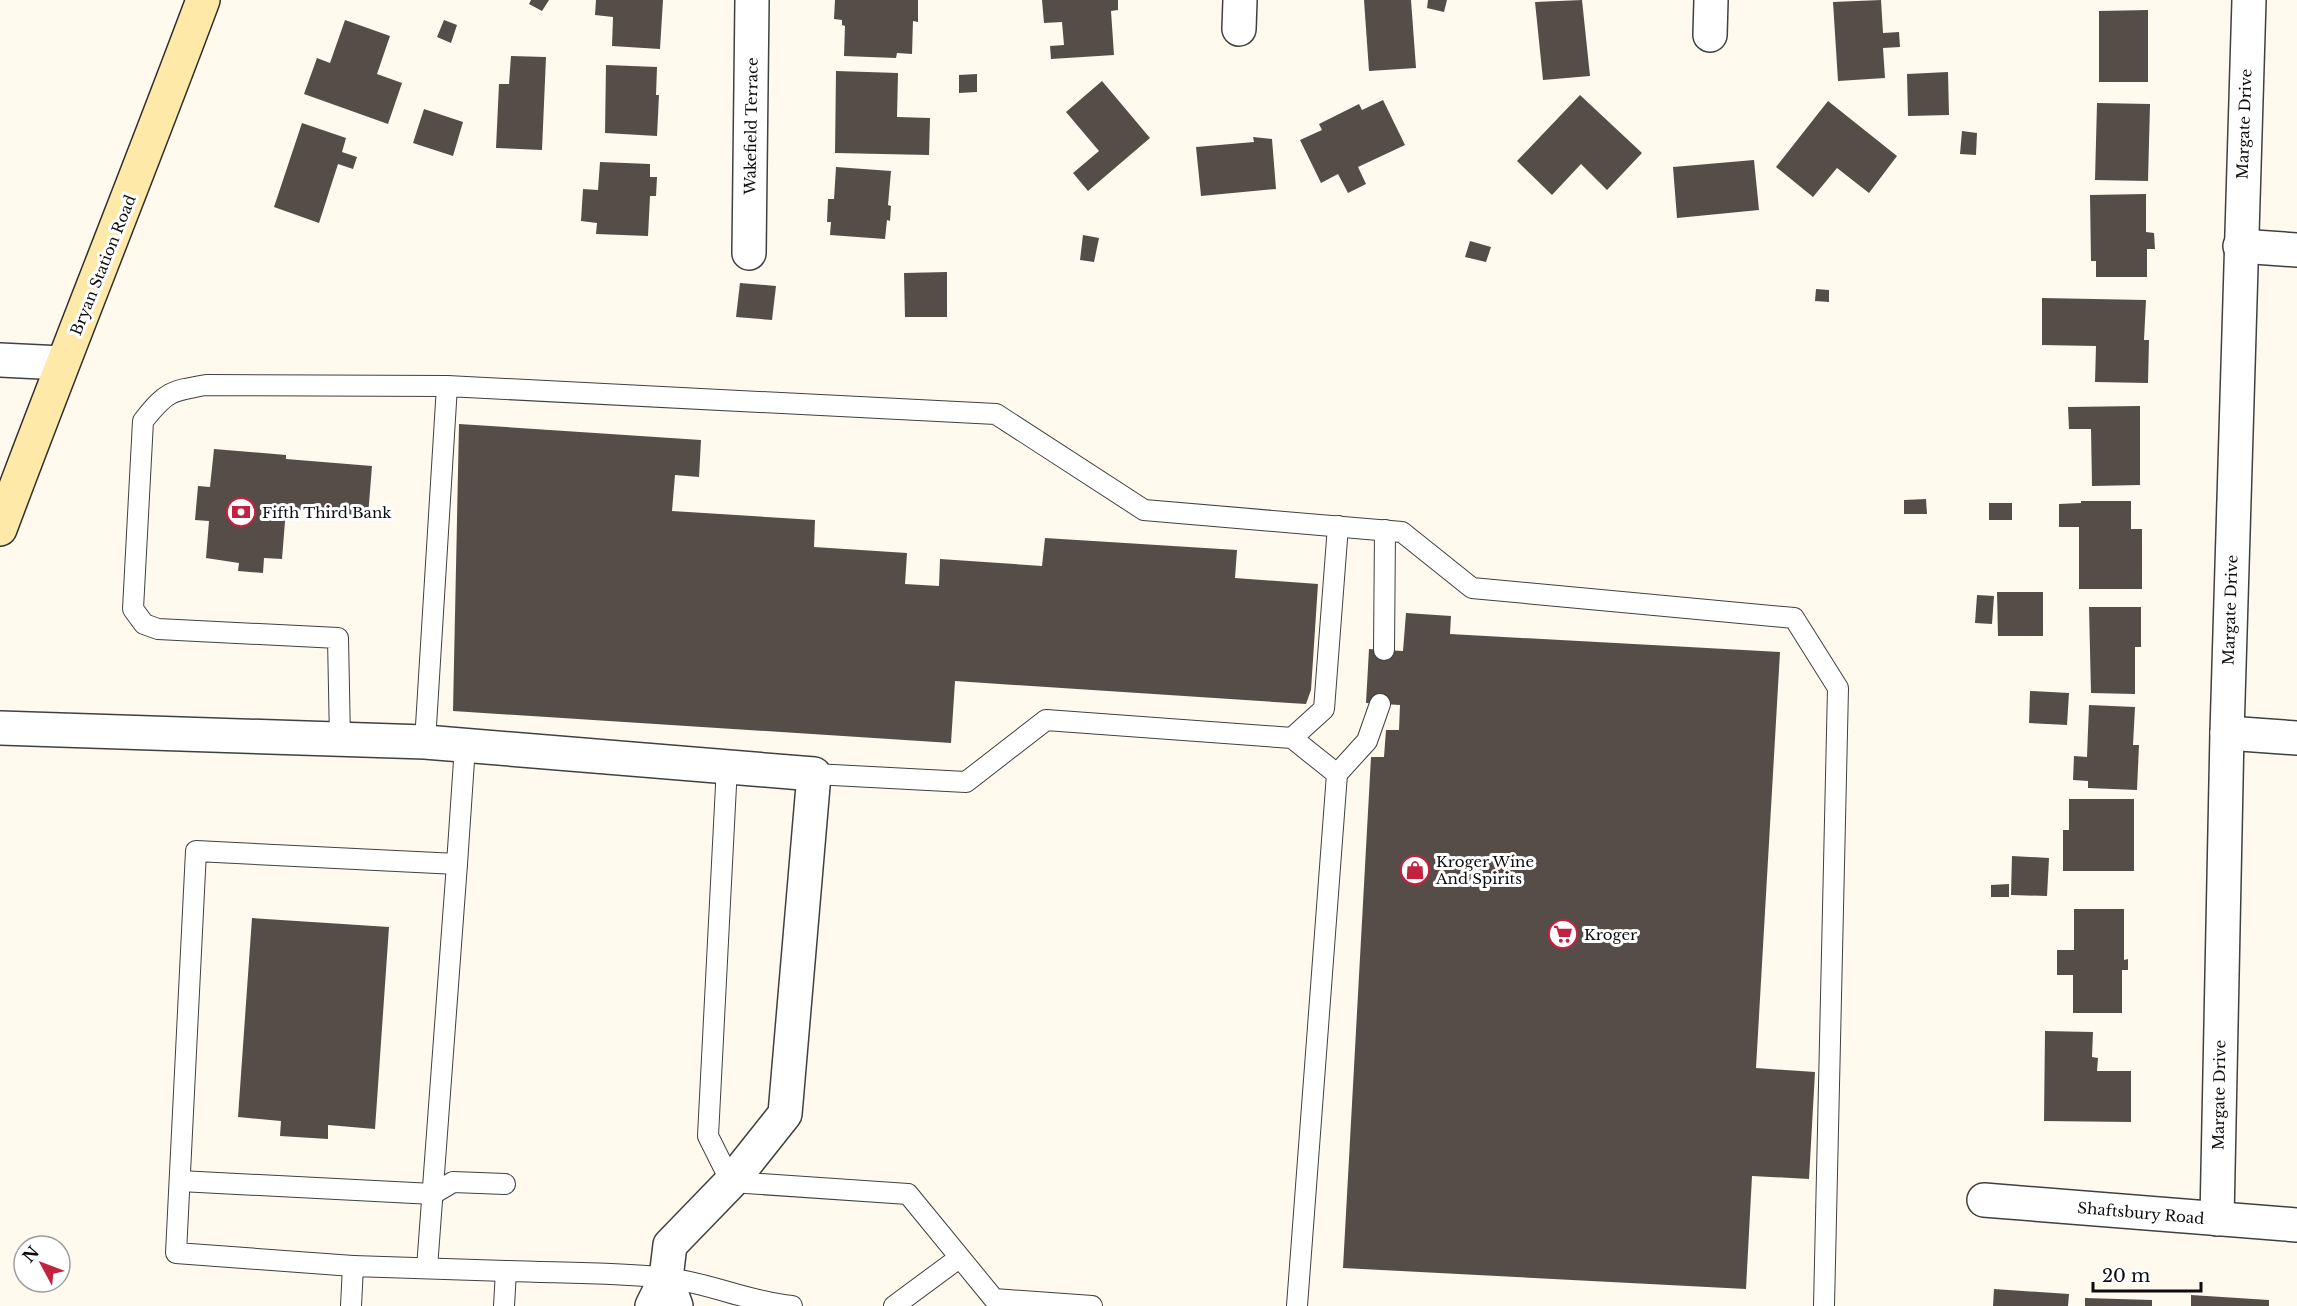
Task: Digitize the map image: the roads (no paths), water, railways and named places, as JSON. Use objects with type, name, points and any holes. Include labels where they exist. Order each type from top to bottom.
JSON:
[{"type":"main road","name":"Bryan Station Road","points":[[0,529],[62,363],[119,226],[203,0]]},
{"type":"street","name":"Wakefield Terrace","points":[[749,253],[752,0]]},
{"type":"street","points":[[1710,35],[1711,0]]},
{"type":"street","name":"Margate Drive","points":[[2217,1219],[2227,733],[2248,0]]},
{"type":"street","points":[[2241,246],[2297,250]]},
{"type":"street","points":[[0,360],[62,363]]},
{"type":"street","points":[[0,728],[425,742],[814,774],[785,1114],[731,1182],[670,1245],[665,1297]]},
{"type":"street","points":[[2227,733],[2297,738]]},
{"type":"street","name":"Shaftsbury Road","points":[[1984,1200],[2297,1225]]},
{"type":"lane","points":[[340,739],[338,638],[158,629],[144,624],[133,609],[143,421],[161,399],[176,390],[206,385],[447,386],[996,414],[1144,510],[1402,532],[1472,588],[1794,618],[1838,688],[1824,1306]]},
{"type":"lane","points":[[425,742],[447,386]]},
{"type":"lane","points":[[1292,738],[1324,709],[1338,526]]},
{"type":"lane","points":[[1384,650],[1385,530]]},
{"type":"lane","points":[[1297,1306],[1337,774],[1367,741],[1380,704]]},
{"type":"lane","points":[[814,774],[966,782],[1046,720],[1292,738],[1337,774]]},
{"type":"lane","points":[[427,1268],[465,746]]},
{"type":"lane","points":[[727,766],[708,1136],[731,1182],[908,1194],[994,1299],[1092,1306]]},
{"type":"lane","points":[[457,864],[196,851],[176,1253],[353,1266],[506,1271],[665,1297],[706,1284],[772,1305],[792,1306]]},
{"type":"lane","points":[[180,1181],[432,1194],[453,1182],[505,1184]]},
{"type":"lane","points":[[894,1306],[959,1258]]},
{"type":"lane","points":[[351,1306],[353,1266]]},
{"type":"lane","points":[[504,1306],[506,1271]]},
{"type":"place","name":"Fifth Third Bank","points":[[241,512]]},
{"type":"place","name":"Kroger Wine And Spirits","points":[[1415,870]]},
{"type":"place","name":"Kroger","points":[[1563,934]]}]
